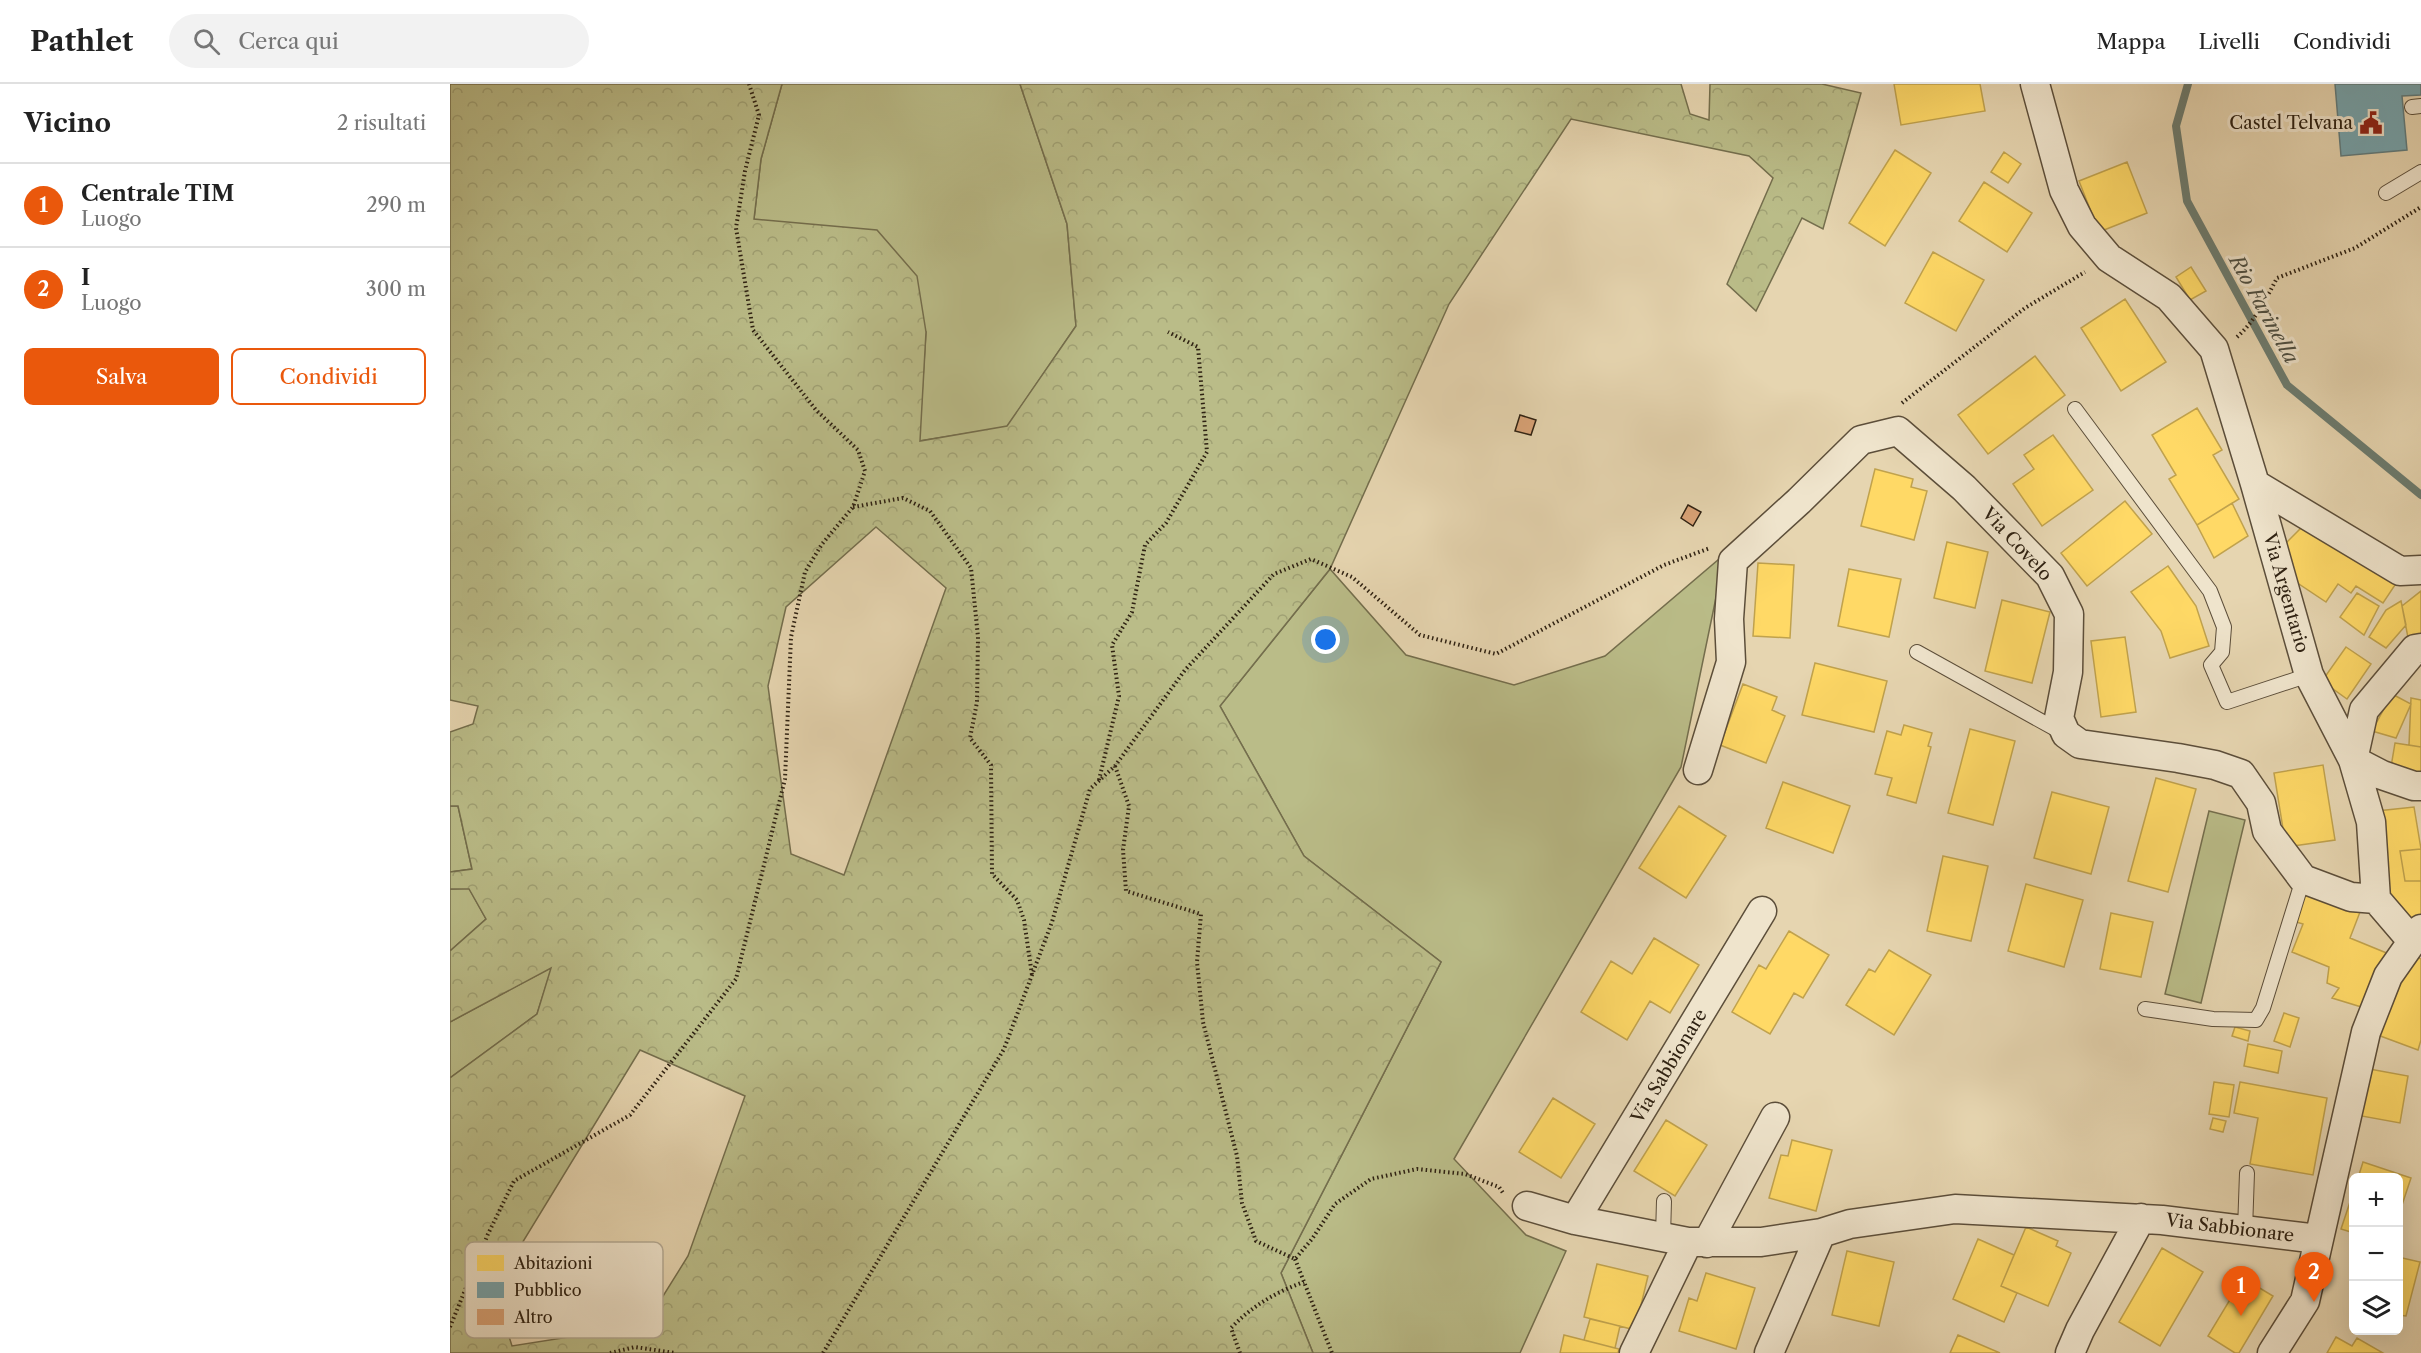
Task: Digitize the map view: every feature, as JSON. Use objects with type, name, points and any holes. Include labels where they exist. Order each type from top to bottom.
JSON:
[{"type":"street","points":[[2035,84],[2064,190],[2082,226],[2109,258]]},
{"type":"street","name":"Via Argentario","points":[[2109,258],[2169,297],[2214,349],[2309,675],[2353,760]]},
{"type":"street","name":"Via Covelo","points":[[1698,770],[1731,662],[1729,619],[1733,561],[1861,440],[1898,431],[1964,488],[2050,576],[2069,614],[2068,672],[2059,718],[2066,734]]},
{"type":"street","points":[[2255,484],[2400,571],[2421,570]]},
{"type":"street","points":[[2376,899],[2371,822],[2353,760],[2364,710],[2415,649],[2421,648]]},
{"type":"street","points":[[2066,734],[2080,744],[2216,765],[2241,774],[2261,803],[2267,831],[2303,879],[2351,897],[2376,899],[2418,939],[2388,976],[2366,1032],[2305,1301],[2272,1353]]},
{"type":"street","points":[[2353,760],[2382,775],[2414,786],[2421,786]]},
{"type":"street","name":"Via Sabbionare","points":[[1575,1220],[1762,911]]},
{"type":"street","points":[[1634,1353],[1686,1240],[1775,1117]]},
{"type":"street","name":"Via Sabbionare","points":[[1527,1206],[1575,1220],[1686,1240],[1761,1242],[1821,1233],[1850,1224],[1955,1209],[2141,1218],[2318,1239]]},
{"type":"street","name":"Via Sabbionare","points":[[2070,1353],[2080,1330],[2141,1218]]},
{"type":"street","points":[[1769,1353],[1821,1233]]},
{"type":"lane","points":[[2386,193],[2421,172]]},
{"type":"lane","points":[[2075,409],[2210,591],[2224,627],[2222,652],[2211,665],[2227,702],[2309,675]]},
{"type":"lane","points":[[1917,652],[2066,734]]},
{"type":"lane","points":[[2145,1009],[2213,1019],[2256,1020],[2263,1008],[2303,879]]},
{"type":"lane","points":[[2245,1230],[2247,1173]]},
{"type":"lane","points":[[1664,1201],[1686,1240]]},
{"type":"path","points":[[485,1242],[514,1181],[630,1115],[736,979],[785,779],[791,637],[805,572],[822,544],[853,507],[865,471],[858,450],[816,410],[753,330],[736,228],[745,171],[759,116],[749,84]]},
{"type":"path","points":[[2239,336],[2263,304],[2277,278],[2355,248],[2421,207]]},
{"type":"path","points":[[1898,405],[2025,308],[2109,258]]},
{"type":"path","points":[[1099,780],[1119,696],[1112,645],[1132,612],[1145,545],[1166,523],[1207,452],[1198,347],[1168,332]]},
{"type":"path","points":[[853,507],[903,498],[930,511],[970,568],[978,637],[977,702],[970,738],[991,765],[992,874],[1017,900],[1024,920],[1032,975]]},
{"type":"path","points":[[823,1353],[1004,1049],[1052,922],[1090,789],[1115,766],[1185,670],[1274,574],[1311,559],[1352,577],[1420,635],[1496,654],[1664,565],[1713,547]]},
{"type":"path","points":[[1115,766],[1129,806],[1123,850],[1126,891],[1201,914],[1197,962],[1203,1022],[1237,1156],[1242,1203],[1256,1241],[1295,1259],[1332,1353]]},
{"type":"path","points":[[1295,1259],[1312,1239],[1335,1204],[1371,1179],[1417,1169],[1465,1174],[1499,1187],[1509,1200],[1527,1206]]},
{"type":"path","points":[[1240,1353],[1231,1328],[1242,1316],[1280,1290],[1304,1282]]},
{"type":"path","points":[[450,1327],[465,1290]]},
{"type":"path","points":[[610,1353],[634,1347],[675,1353]]},
{"type":"green space","points":[[450,84],[782,84],[761,159],[754,219],[877,230],[917,276],[926,332],[920,441],[1007,426],[1076,326],[1067,224],[1020,84],[1681,84],[1690,114],[1709,120],[1710,84],[1822,84],[1861,93],[1823,229],[1802,218],[1756,311],[1727,284],[1773,178],[1749,156],[1571,119],[1449,304],[1330,569],[1220,706],[1304,856],[1441,962],[1281,1273],[1313,1353],[450,1353],[450,1078],[537,1014],[551,968],[450,1022],[450,951],[486,919],[469,889],[450,889],[450,872],[472,869],[458,806],[450,806],[450,732],[473,724],[478,706],[450,700]],"holes":[[[876,527],[946,588],[844,875],[791,854],[768,686],[786,607]],[[640,1050],[745,1096],[688,1256],[663,1296],[663,1338],[563,1338],[512,1346],[509,1338],[465,1338],[465,1242],[523,1242]]]},
{"type":"green space","points":[[782,84],[1020,84],[1067,224],[1076,326],[1007,427],[919,441],[926,332],[754,219],[761,159]]},
{"type":"green space","points":[[1725,554],[1681,767],[1454,1159],[1526,1235],[1566,1251],[1520,1353],[1313,1353],[1281,1273],[1441,962],[1304,856],[1220,706],[1330,569],[1406,655],[1514,685],[1605,656]]},
{"type":"green space","points":[[450,806],[458,806],[472,869],[450,872]]},
{"type":"green space","points":[[2209,811],[2245,820],[2201,1003],[2165,994]]},
{"type":"green space","points":[[469,888],[486,919],[450,951],[450,889]]},
{"type":"green space","points":[[552,967],[537,1014],[450,1078],[450,1022]]},
{"type":"building: Abitazioni","points":[[1894,84],[1980,84],[1985,111],[1901,125]]},
{"type":"building: Abitazioni","points":[[1895,150],[1931,173],[1885,246],[1849,223]]},
{"type":"building: Abitazioni","points":[[2004,152],[2021,164],[2008,183],[1991,172]]},
{"type":"building: Abitazioni","points":[[2127,162],[2147,213],[2099,232],[2079,181]]},
{"type":"building: Abitazioni","points":[[1984,182],[2032,213],[2007,252],[1959,221]]},
{"type":"building: Abitazioni","points":[[1933,252],[1984,280],[1956,331],[1905,303]]},
{"type":"building: Abitazioni","points":[[2191,267],[2206,291],[2190,300],[2176,277]]},
{"type":"building: Abitazioni","points":[[2125,299],[2166,362],[2121,391],[2081,328]]},
{"type":"building: Abitazioni","points":[[2035,356],[2065,395],[1988,454],[1958,415]]},
{"type":"building: Abitazioni","points":[[2197,408],[2222,450],[2213,455],[2239,499],[2197,525],[2169,479],[2176,475],[2152,435]]},
{"type":"building: Abitazioni","points":[[2053,435],[2093,490],[2042,526],[2013,484],[2034,469],[2024,455]]},
{"type":"building: Abitazioni","points":[[1875,469],[1913,479],[1911,487],[1927,491],[1914,540],[1861,526]]},
{"type":"building: Abitazioni","points":[[2125,501],[2152,534],[2087,586],[2061,553]]},
{"type":"building: Abitazioni","points":[[2232,503],[2248,536],[2214,558],[2197,525]]},
{"type":"building: Abitazioni","points":[[2306,523],[2397,582],[2383,603],[2356,586],[2351,593],[2338,584],[2326,602],[2293,580],[2283,546]]},
{"type":"building: Abitazioni","points":[[1947,542],[1988,552],[1975,608],[1934,598]]},
{"type":"building: Abitazioni","points":[[1758,563],[1794,565],[1790,638],[1753,636]]},
{"type":"building: Abitazioni","points":[[2168,566],[2196,606],[2209,646],[2170,658],[2161,631],[2131,592]]},
{"type":"building: Abitazioni","points":[[1849,569],[1901,579],[1889,637],[1838,626]]},
{"type":"building: Abitazioni","points":[[2421,591],[2421,642],[2409,643],[2402,606]]},
{"type":"building: Abitazioni","points":[[2357,593],[2379,606],[2364,635],[2340,617]]},
{"type":"building: Abitazioni","points":[[2002,600],[2050,612],[2032,683],[1985,671]]},
{"type":"building: Abitazioni","points":[[2401,601],[2406,625],[2386,648],[2369,637],[2386,610]]},
{"type":"building: Abitazioni","points":[[2125,637],[2136,712],[2101,717],[2091,641]]},
{"type":"building: Abitazioni","points":[[2346,647],[2371,664],[2347,699],[2322,681]]},
{"type":"building: Abitazioni","points":[[1815,663],[1887,681],[1874,732],[1802,715]]},
{"type":"building: Abitazioni","points":[[1743,684],[1777,697],[1772,710],[1785,716],[1766,763],[1720,745]]},
{"type":"building: Abitazioni","points":[[2392,694],[2411,704],[2396,738],[2372,731]]},
{"type":"building: Abitazioni","points":[[2411,698],[2421,700],[2421,747],[2409,745]]},
{"type":"building: Abitazioni","points":[[1904,725],[1932,733],[1928,746],[1931,747],[1916,803],[1887,795],[1892,778],[1875,774],[1887,731],[1901,735]]},
{"type":"building: Abitazioni","points":[[1970,729],[2015,741],[1993,825],[1948,813]]},
{"type":"building: Abitazioni","points":[[2395,743],[2421,747],[2421,776],[2390,773]]},
{"type":"building: Abitazioni","points":[[2323,765],[2335,840],[2286,847],[2274,773]]},
{"type":"building: Abitazioni","points":[[2156,778],[2196,789],[2168,892],[2128,881]]},
{"type":"building: Abitazioni","points":[[1783,782],[1850,806],[1833,853],[1766,828]]},
{"type":"building: Abitazioni","points":[[2052,792],[2109,807],[2091,874],[2034,858]]},
{"type":"building: Abitazioni","points":[[1679,806],[1726,836],[1686,898],[1639,868]]},
{"type":"building: Abitazioni","points":[[2414,807],[2421,849],[2400,851],[2405,881],[2421,881],[2421,923],[2418,928],[2386,900],[2377,811]]},
{"type":"building: Abitazioni","points":[[2421,849],[2421,881],[2405,881],[2400,851]]},
{"type":"building: Abitazioni","points":[[1943,856],[1988,866],[1971,941],[1927,931]]},
{"type":"building: Abitazioni","points":[[2026,884],[2083,900],[2064,967],[2008,951]]},
{"type":"building: Abitazioni","points":[[2304,891],[2360,912],[2350,938],[2389,954],[2368,1009],[2332,998],[2339,988],[2327,983],[2329,967],[2292,952],[2303,924],[2293,921]]},
{"type":"building: Abitazioni","points":[[2111,913],[2153,922],[2141,977],[2100,969]]},
{"type":"building: Abitazioni","points":[[1789,931],[1829,955],[1803,998],[1794,993],[1770,1034],[1732,1012],[1759,965],[1766,969]]},
{"type":"building: Abitazioni","points":[[1654,938],[1699,965],[1670,1013],[1650,1001],[1627,1040],[1581,1012],[1611,961],[1632,974]]},
{"type":"building: Abitazioni","points":[[1889,950],[1931,975],[1894,1035],[1846,1005],[1869,969],[1875,972]]},
{"type":"building: Abitazioni","points":[[2412,954],[2421,959],[2421,1040],[2418,1050],[2375,1034]]},
{"type":"building: Abitazioni","points":[[2284,1013],[2299,1018],[2290,1047],[2274,1041]]},
{"type":"building: Abitazioni","points":[[2235,1027],[2250,1031],[2248,1041],[2232,1036]]},
{"type":"building: Abitazioni","points":[[2248,1044],[2282,1051],[2278,1073],[2244,1066]]},
{"type":"building: Abitazioni","points":[[2364,1068],[2408,1076],[2400,1123],[2356,1115]]},
{"type":"building: Abitazioni","points":[[2214,1082],[2234,1085],[2229,1117],[2209,1114]]},
{"type":"building: Abitazioni","points":[[2240,1082],[2327,1098],[2313,1175],[2250,1164],[2258,1118],[2234,1113]]},
{"type":"building: Abitazioni","points":[[1553,1098],[1595,1124],[1561,1178],[1519,1152]]},
{"type":"building: Abitazioni","points":[[2213,1118],[2226,1121],[2223,1132],[2210,1129]]},
{"type":"building: Abitazioni","points":[[1666,1120],[1707,1145],[1675,1196],[1634,1171]]},
{"type":"building: Abitazioni","points":[[1792,1140],[1832,1150],[1816,1211],[1769,1198],[1781,1155],[1788,1156]]},
{"type":"building: Abitazioni","points":[[2363,1162],[2396,1173],[2360,1173]]},
{"type":"building: Abitazioni","points":[[2403,1175],[2411,1178],[2403,1202]]},
{"type":"building: Abitazioni","points":[[2349,1205],[2349,1231],[2341,1229]]},
{"type":"building: Abitazioni","points":[[2026,1227],[2058,1241],[2056,1246],[2071,1253],[2048,1306],[2001,1286]]},
{"type":"building: Abitazioni","points":[[1978,1239],[2014,1255],[2001,1286],[2017,1293],[2004,1322],[1953,1299]]},
{"type":"building: Abitazioni","points":[[2162,1248],[2203,1272],[2160,1346],[2119,1322]]},
{"type":"building: Abitazioni","points":[[1847,1251],[1894,1262],[1879,1326],[1832,1315]]},
{"type":"building: Abitazioni","points":[[2403,1258],[2420,1262],[2406,1316],[2403,1316]]},
{"type":"building: Abitazioni","points":[[1597,1264],[1648,1276],[1635,1330],[1584,1317]]},
{"type":"building: Abitazioni","points":[[1706,1273],[1755,1288],[1736,1349],[1679,1331],[1689,1298],[1697,1301]]},
{"type":"building: Abitazioni","points":[[2243,1278],[2273,1296],[2239,1353],[2235,1353],[2208,1336]]},
{"type":"building: Abitazioni","points":[[1590,1319],[1620,1326],[1615,1348],[1584,1340]]},
{"type":"building: Abitazioni","points":[[1564,1335],[1619,1349],[1618,1353],[1560,1353]]},
{"type":"building: Abitazioni","points":[[1958,1335],[2000,1353],[1950,1353]]},
{"type":"building: Abitazioni","points":[[2336,1337],[2352,1346],[2357,1338],[2383,1353],[2327,1353]]},
{"type":"building: Pubblico","name":"Castel Telvana","points":[[2335,84],[2421,84],[2421,95],[2402,96],[2407,150],[2341,156]]},
{"type":"building: Altro","points":[[1520,415],[1536,420],[1531,435],[1515,431]]},
{"type":"building: Altro","points":[[1688,505],[1701,512],[1693,526],[1681,518]]},
{"type":"waterway","name":"Rio Farinella","points":[[2188,84],[2176,126],[2187,201],[2287,385],[2421,495]]},
{"type":"place","name":"Castel Telvana","points":[[2371,123]]},
{"type":"place","name":"I","points":[[2314,1302]]},
{"type":"place","name":"Centrale TIM","points":[[2241,1316]]}]
